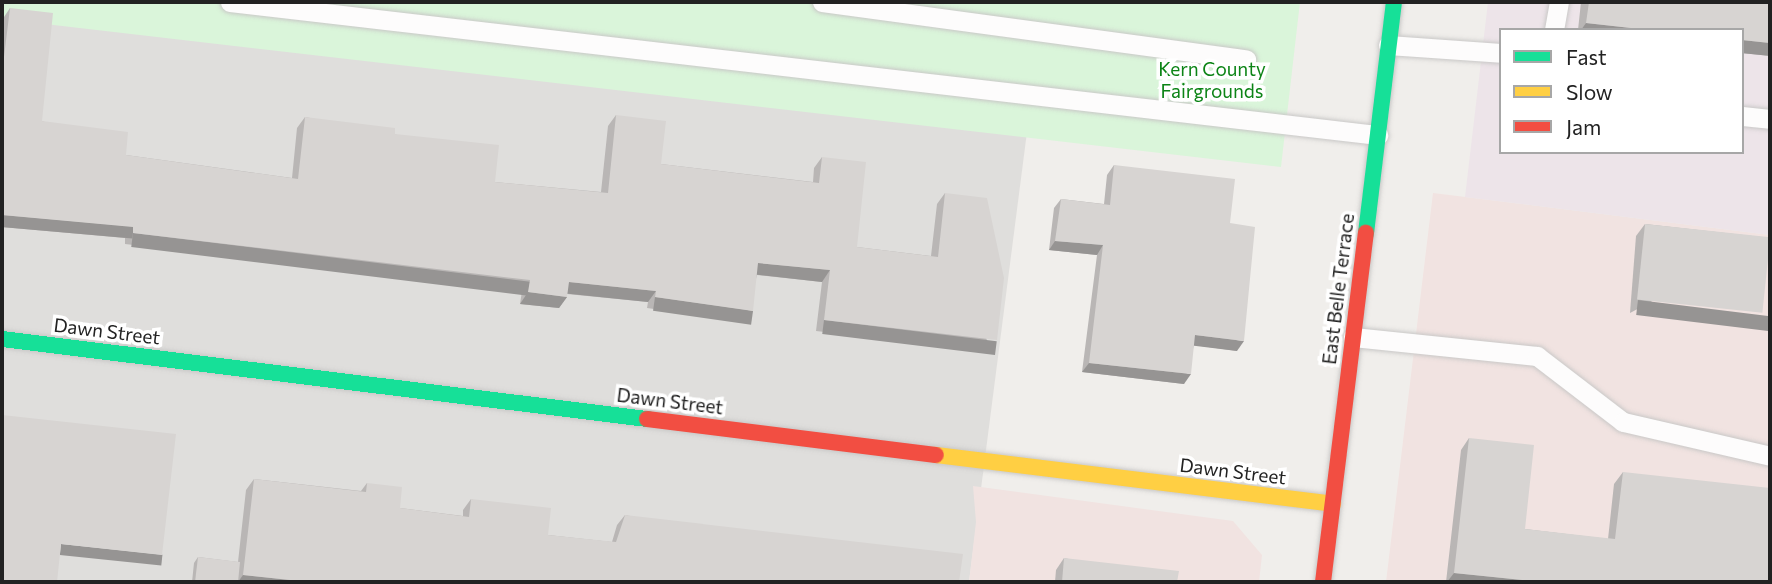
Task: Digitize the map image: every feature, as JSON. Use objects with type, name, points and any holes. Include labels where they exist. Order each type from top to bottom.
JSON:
[{"type":"street","name":"East Belle Terrace","points":[[1323,582],[1394,2]]},
{"type":"street","name":"Dawn Street","points":[[2,339],[1333,505]]},
{"type":"lane","points":[[230,2],[1378,135]]},
{"type":"lane","points":[[822,2],[1246,59]]},
{"type":"lane","points":[[1553,28],[1559,2]]},
{"type":"lane","points":[[1388,45],[1499,53]]},
{"type":"lane","points":[[1744,116],[1770,119]]},
{"type":"lane","points":[[1353,337],[1537,356],[1623,422],[1770,456]]},
{"type":"shaded area","points":[[1488,2],[1770,2],[1770,235],[1465,197]]},
{"type":"shaded area","points":[[2,16],[1027,132],[969,582],[2,582]]},
{"type":"shaded area","points":[[1433,193],[1770,235],[1770,582],[1386,582]]},
{"type":"shaded area","points":[[973,486],[1233,521],[1262,555],[1259,582],[969,582],[976,522]]},
{"type":"green space","name":"Kern County Fairgrounds","points":[[2,2],[1300,2],[1281,167],[2,19]]},
{"type":"building","points":[[1589,2],[1770,2],[1770,43],[1744,40],[1744,28],[1631,28],[1586,23]]},
{"type":"building","points":[[10,8],[53,13],[42,121],[128,132],[126,155],[298,179],[305,117],[395,128],[395,134],[499,145],[495,182],[608,193],[616,115],[666,121],[661,164],[819,183],[822,157],[866,162],[857,247],[938,257],[945,193],[987,198],[1004,278],[997,340],[824,320],[830,270],[758,263],[753,311],[655,297],[656,291],[569,282],[567,297],[528,292],[530,280],[133,233],[133,227],[2,215],[2,65]]},
{"type":"building","points":[[1114,165],[1235,179],[1230,223],[1255,227],[1244,341],[1195,335],[1191,374],[1089,363],[1103,245],[1055,241],[1061,199],[1110,205]]},
{"type":"building","points":[[1645,224],[1770,237],[1762,313],[1637,300]]},
{"type":"building","points":[[2,415],[176,434],[162,555],[61,544],[57,582],[2,582]]},
{"type":"building","points":[[1469,438],[1534,445],[1525,529],[1615,539],[1623,472],[1770,488],[1770,582],[1542,582],[1454,573]]},
{"type":"building","points":[[254,479],[366,492],[367,483],[402,487],[400,508],[469,517],[471,499],[551,508],[548,535],[616,542],[625,515],[963,554],[959,582],[309,582],[243,575]]},
{"type":"building","points":[[198,557],[240,562],[238,582],[195,582]]},
{"type":"building","points":[[1064,558],[1179,571],[1177,582],[1062,582]]},
{"type":"traffic: fast","points":[[1366,233],[1394,2]]},
{"type":"traffic: fast","points":[[2,339],[647,419]]},
{"type":"traffic: slow","points":[[936,455],[1333,504]]},
{"type":"traffic: jam","points":[[1323,582],[1366,233]]},
{"type":"traffic: jam","points":[[647,419],[936,455]]}]
